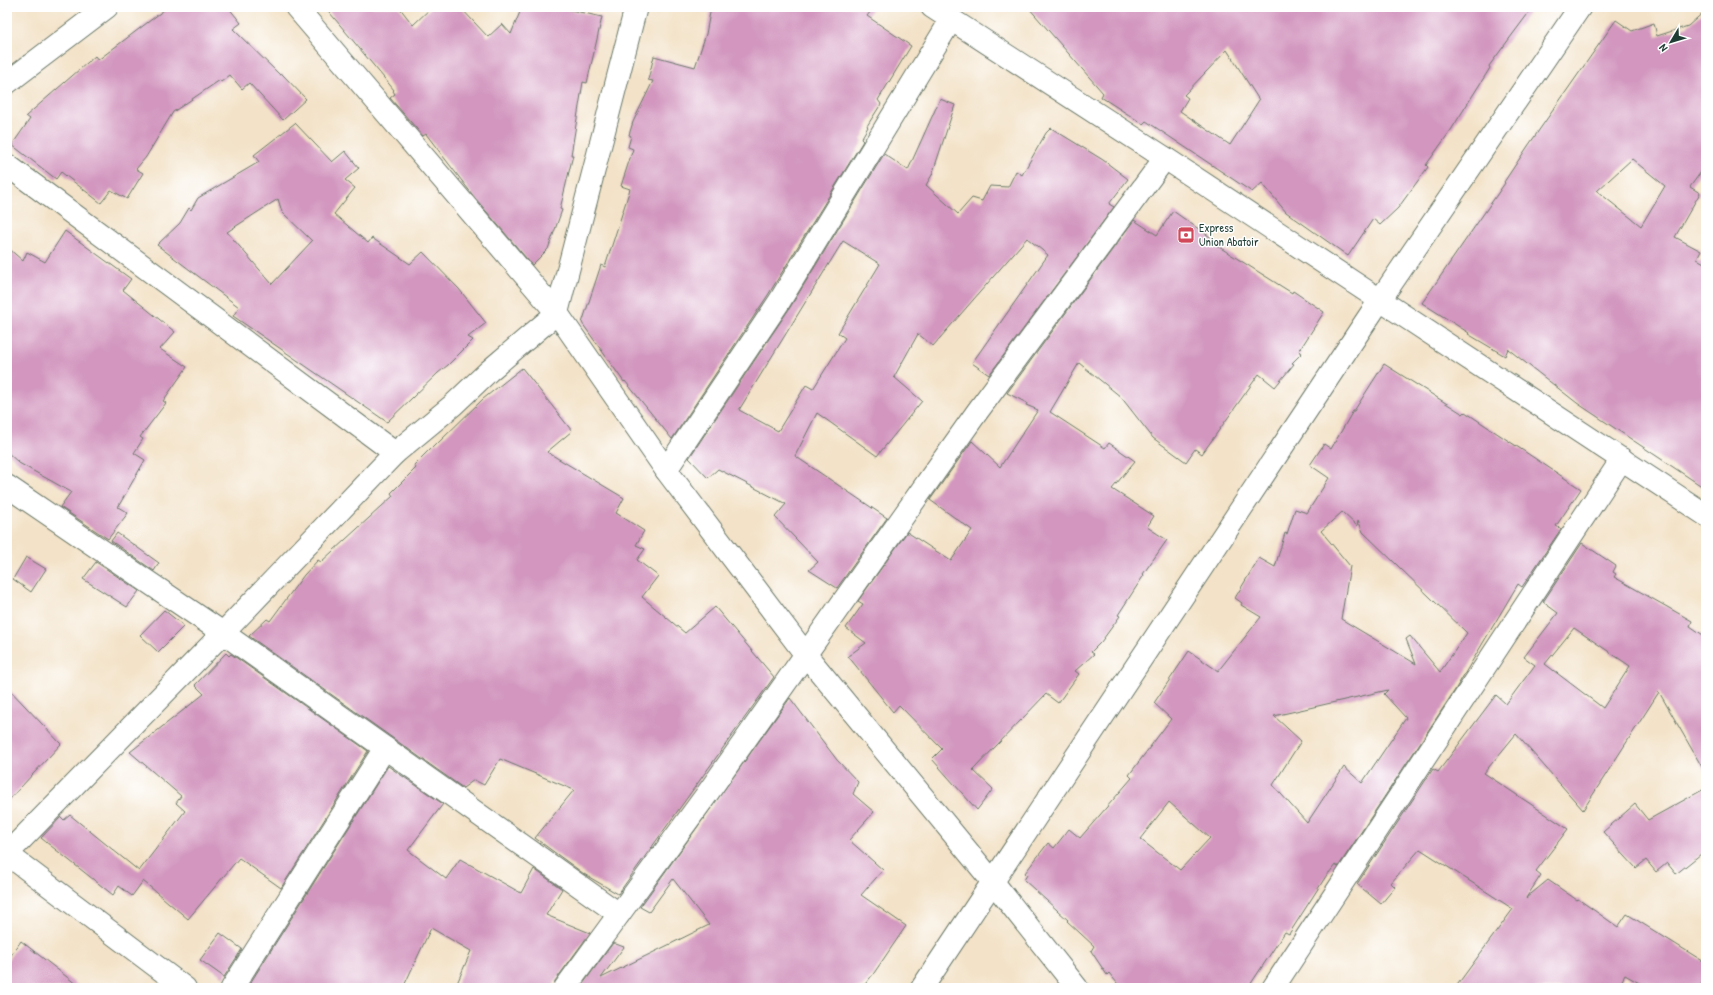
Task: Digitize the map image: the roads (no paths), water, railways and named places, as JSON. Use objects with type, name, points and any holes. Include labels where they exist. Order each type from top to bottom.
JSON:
[{"type":"street","points":[[7,83],[107,7]]},
{"type":"street","points":[[296,7],[557,313],[666,470],[806,654],[993,882],[1077,988]]},
{"type":"street","points":[[185,988],[7,854],[395,453],[453,405],[489,370],[557,313],[636,7]]},
{"type":"street","points":[[932,7],[1165,158],[1706,515]]},
{"type":"street","points":[[922,988],[1380,300],[1580,7]]},
{"type":"street","points":[[666,470],[779,302],[951,20]]},
{"type":"street","points":[[565,988],[806,654],[977,412],[1165,158]]},
{"type":"street","points":[[7,165],[395,453]]},
{"type":"street","points":[[1274,988],[1622,460]]},
{"type":"street","points":[[7,486],[223,632],[619,914]]},
{"type":"street","points":[[232,988],[385,748]]},
{"type":"place","name":"Express Union Abatoir","points":[[1186,235]]}]
